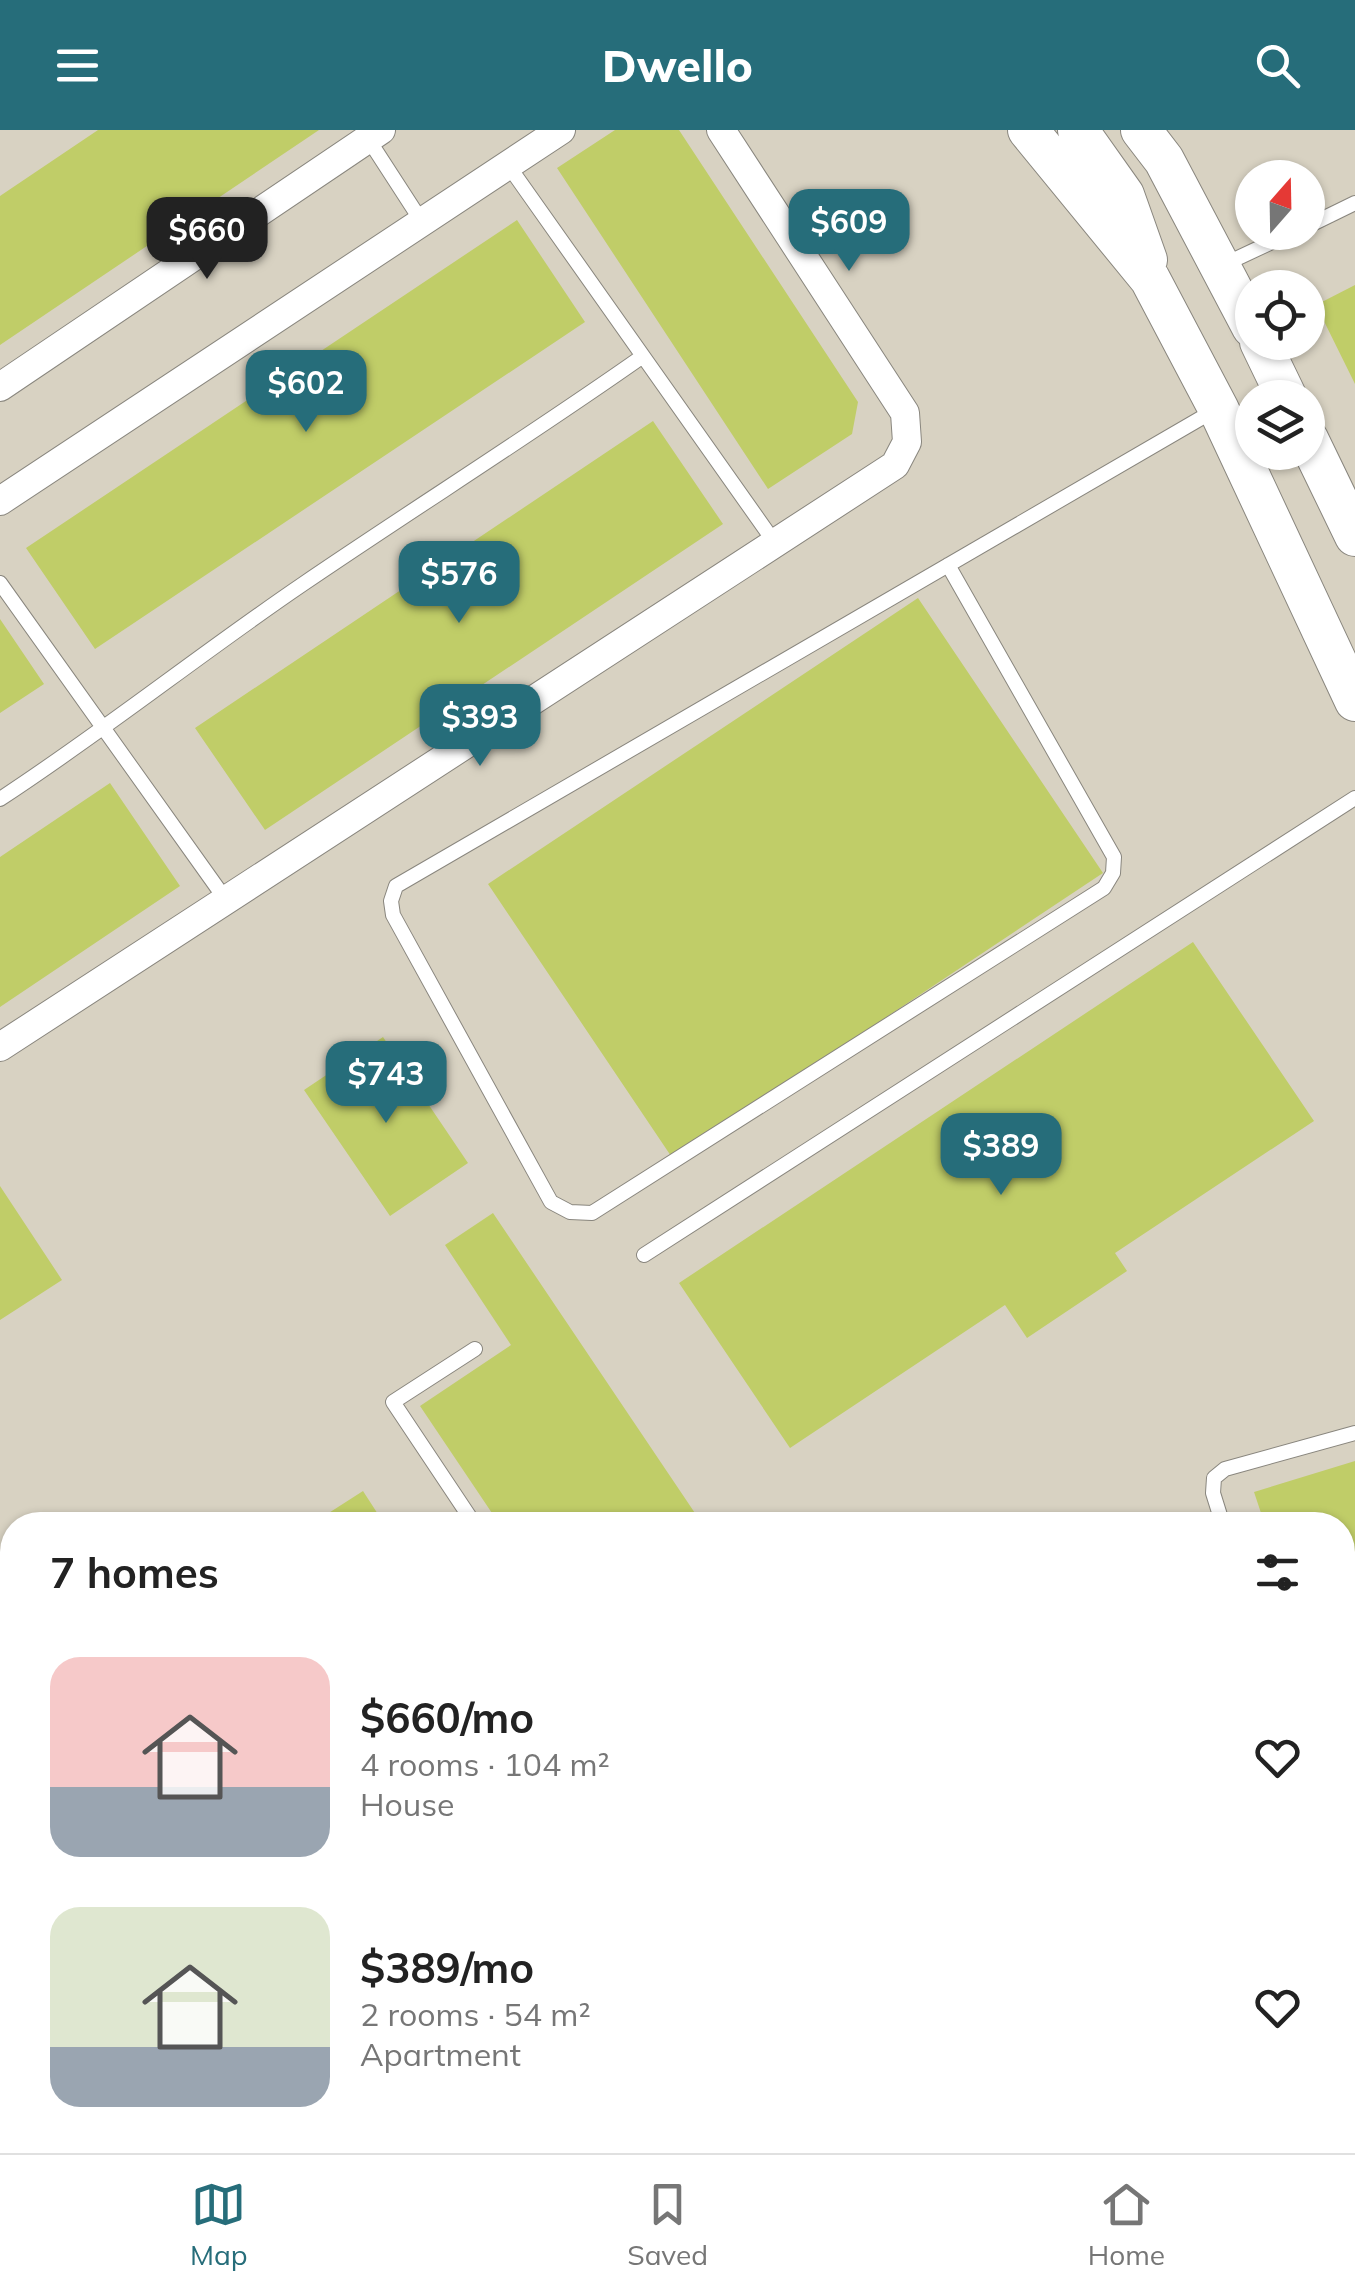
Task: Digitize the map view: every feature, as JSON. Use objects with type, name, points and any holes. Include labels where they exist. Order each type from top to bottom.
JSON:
[{"type":"street","points":[[0,501],[561,130]]},
{"type":"street","points":[[0,1047],[895,465],[907,442],[905,413],[721,130]]},
{"type":"street","points":[[1028,130],[1150,279],[1218,408],[1355,702]]},
{"type":"street","points":[[1078,130],[1124,195],[1146,248],[1150,279]]},
{"type":"street","points":[[1141,130],[1164,160],[1235,292]]},
{"type":"street","points":[[0,387],[370,133]]},
{"type":"street","points":[[1323,470],[1355,536]]},
{"type":"lane","points":[[370,133],[422,222]]},
{"type":"lane","points":[[508,165],[775,543]]},
{"type":"lane","points":[[1325,218],[1355,204]]},
{"type":"lane","points":[[1222,266],[1255,250]]},
{"type":"lane","points":[[0,799],[105,730],[302,585],[481,470],[643,356]]},
{"type":"lane","points":[[948,565],[1114,858],[1113,873],[1104,888],[592,1213],[570,1212],[551,1202],[394,915],[391,901],[396,886],[948,565],[1218,408]]},
{"type":"lane","points":[[0,583],[226,900]]},
{"type":"lane","points":[[644,1255],[1355,798]]},
{"type":"lane","points":[[467,1512],[393,1402],[476,1349]]},
{"type":"lane","points":[[1219,1512],[1213,1493],[1214,1478],[1225,1469],[1355,1433]]},
{"type":"shaded area","points":[[0,130],[1355,130],[1355,1512],[0,1512]]},
{"type":"building","points":[[98,130],[319,130],[0,345],[0,196]]},
{"type":"building","points":[[615,130],[679,130],[858,402],[852,434],[768,489],[557,168]]},
{"type":"building","points":[[517,220],[585,322],[95,649],[26,548]]},
{"type":"building","points":[[1355,285],[1355,384],[1325,323],[1325,300]]},
{"type":"building","points":[[653,421],[723,524],[265,830],[195,728]]},
{"type":"building","points":[[918,598],[1103,873],[673,1159],[488,884]]},
{"type":"building","points":[[0,619],[44,684],[0,713]]},
{"type":"building","points":[[110,783],[180,886],[0,1007],[0,857]]},
{"type":"building","points":[[1193,942],[1314,1121],[1115,1253],[1127,1271],[1027,1338],[1005,1305],[790,1448],[679,1283]]},
{"type":"building","points":[[383,1037],[468,1163],[390,1216],[304,1090]]},
{"type":"building","points":[[0,1186],[62,1280],[0,1320]]},
{"type":"building","points":[[493,1213],[694,1512],[491,1512],[420,1406],[511,1345],[445,1245]]},
{"type":"building","points":[[1355,1461],[1355,1512],[1261,1512],[1254,1492]]},
{"type":"building","points":[[363,1491],[377,1512],[330,1512]]}]
